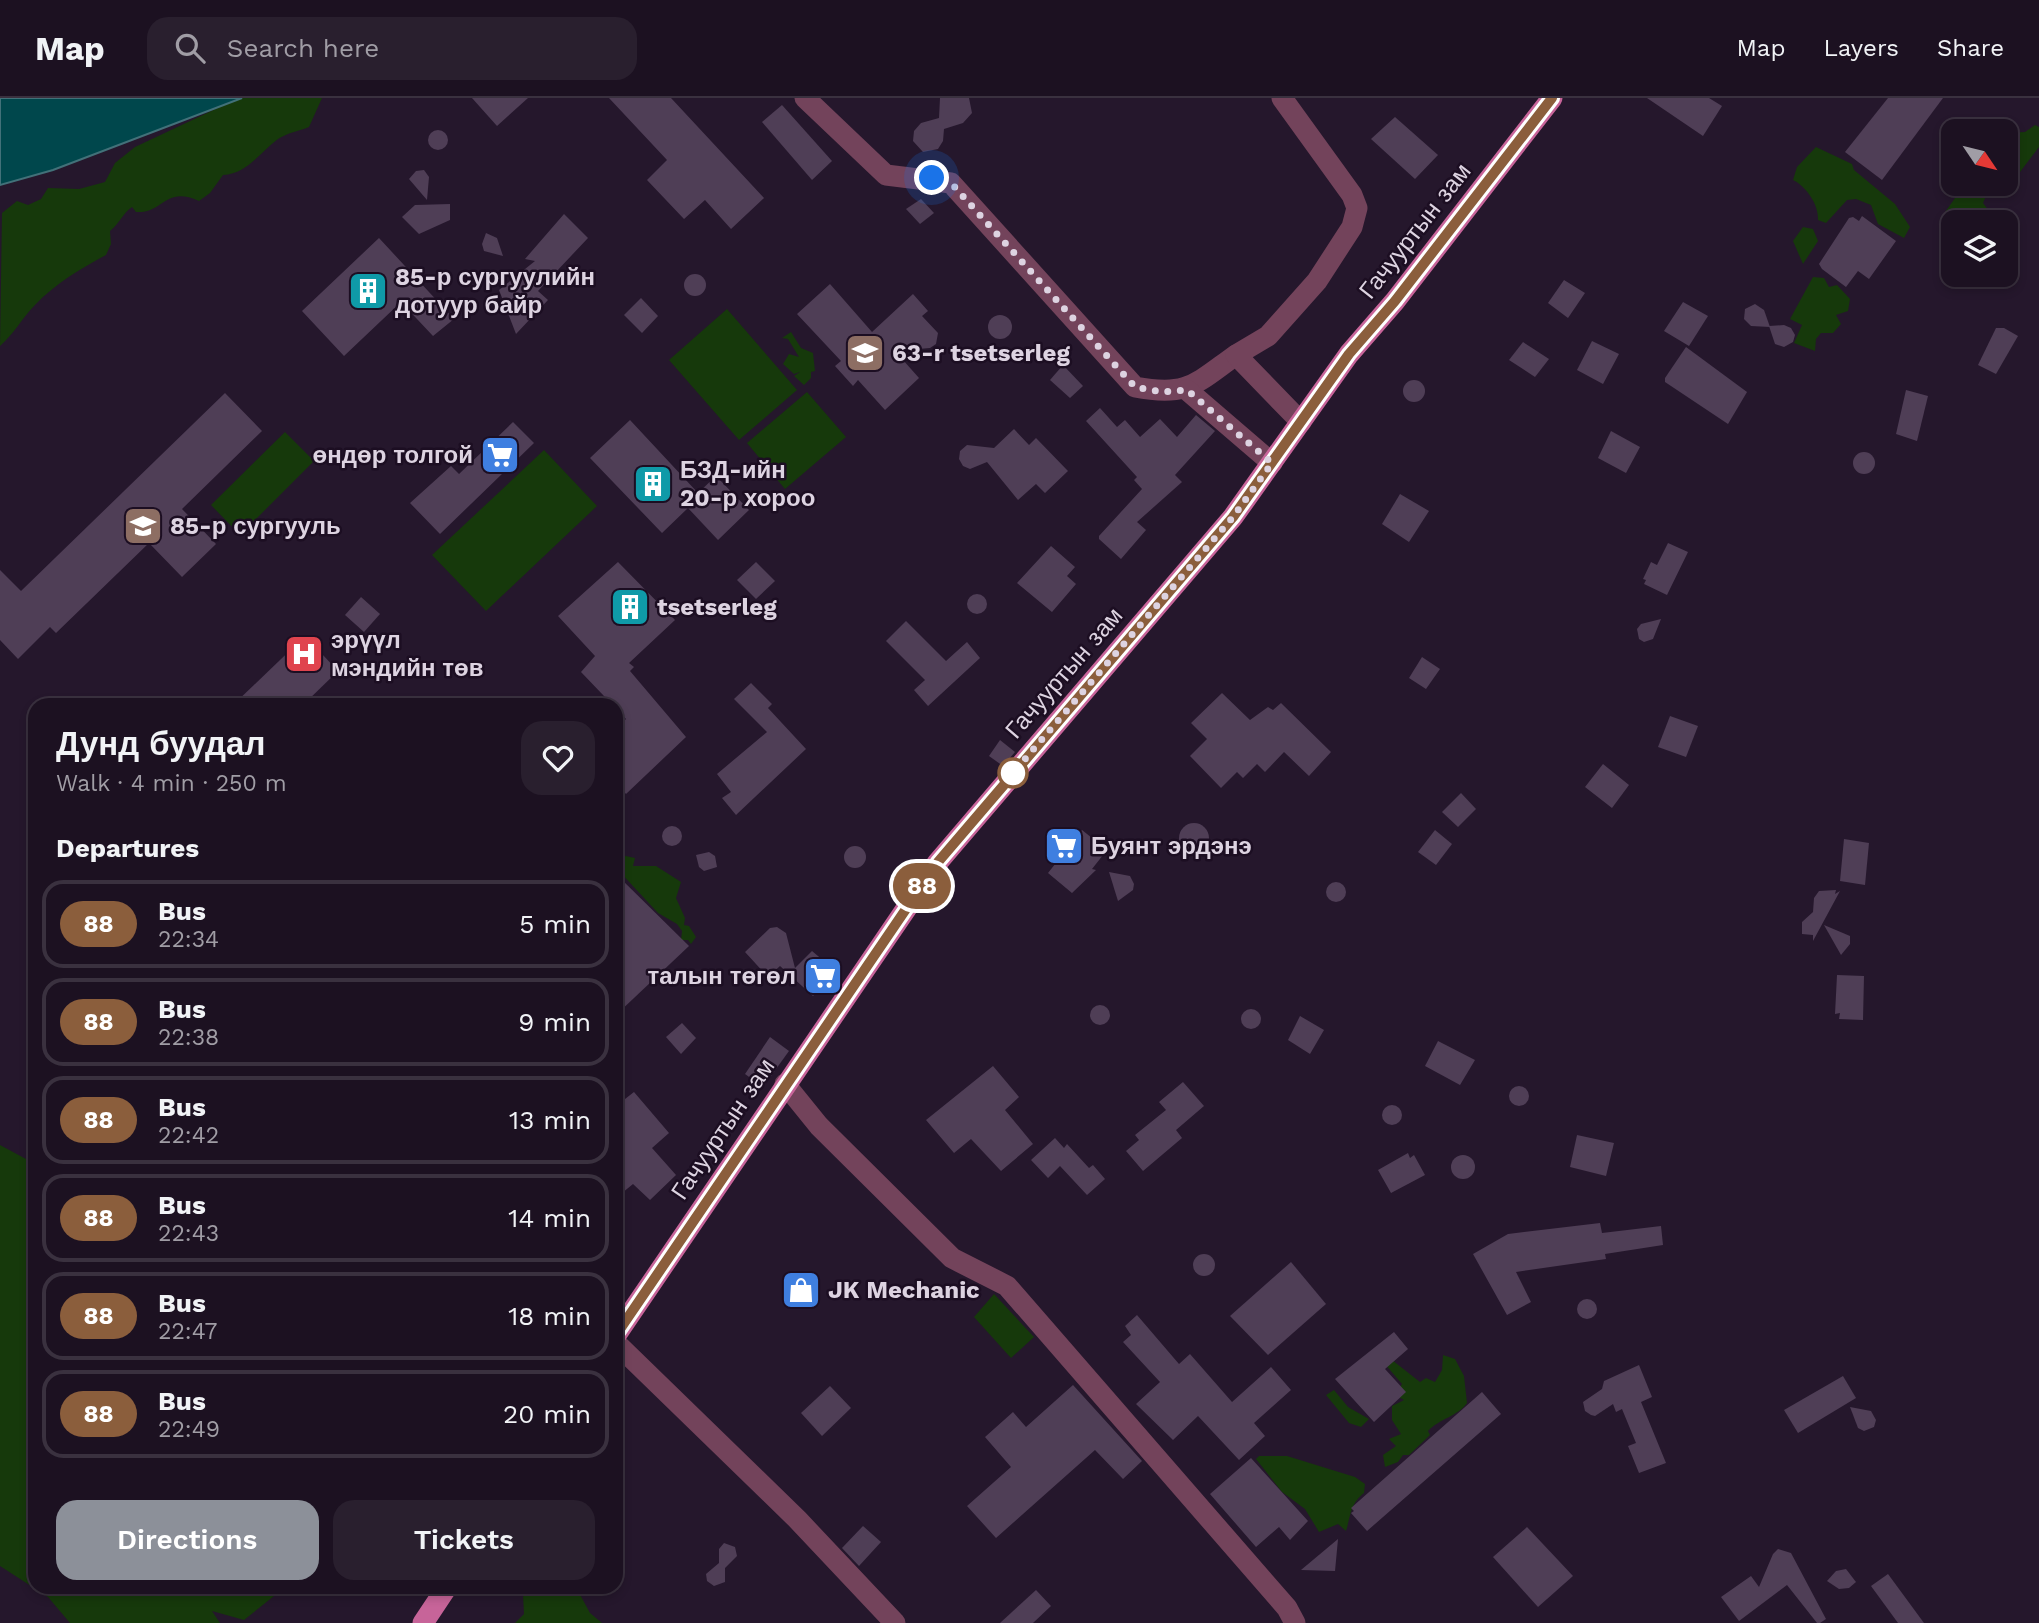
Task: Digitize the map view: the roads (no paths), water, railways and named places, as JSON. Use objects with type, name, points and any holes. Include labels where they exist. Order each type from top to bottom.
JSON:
[{"type":"main road","name":"Гачууртын зам","points":[[623,1325],[785,1084],[958,837],[1233,517],[1349,354],[1395,301],[1552,98]]},
{"type":"main road","points":[[423,1623],[442,1594]]},
{"type":"street","points":[[806,98],[886,175],[951,183],[1135,387],[1162,392],[1187,390],[1268,336],[1317,281],[1352,227],[1357,208],[1337,173],[1282,98]]},
{"type":"street","points":[[1236,355],[1301,422]]},
{"type":"street","points":[[1187,390],[1272,463]]},
{"type":"street","points":[[785,1084],[819,1126],[952,1258],[1007,1286],[1287,1608],[1295,1623]]},
{"type":"street","points":[[623,1350],[797,1519],[895,1623]]},
{"type":"place","name":"85-р сургуулийн дотуур байр","points":[[368,291]]},
{"type":"place","name":"63-r tsetserleg","points":[[865,353]]},
{"type":"place","name":"өндөр толгой","points":[[500,455]]},
{"type":"place","name":"БЗД-ийн 20-р хороо","points":[[653,484]]},
{"type":"place","name":"85-р сургууль","points":[[143,526]]},
{"type":"place","name":"tsetserleg","points":[[630,607]]},
{"type":"place","name":"эрүүл мэндийн төв","points":[[304,654]]},
{"type":"place","name":"Буянт эрдэнэ","points":[[1064,846]]},
{"type":"place","name":"талын төгөл","points":[[823,976]]},
{"type":"place","name":"JK Mechanic","points":[[801,1290]]}]
